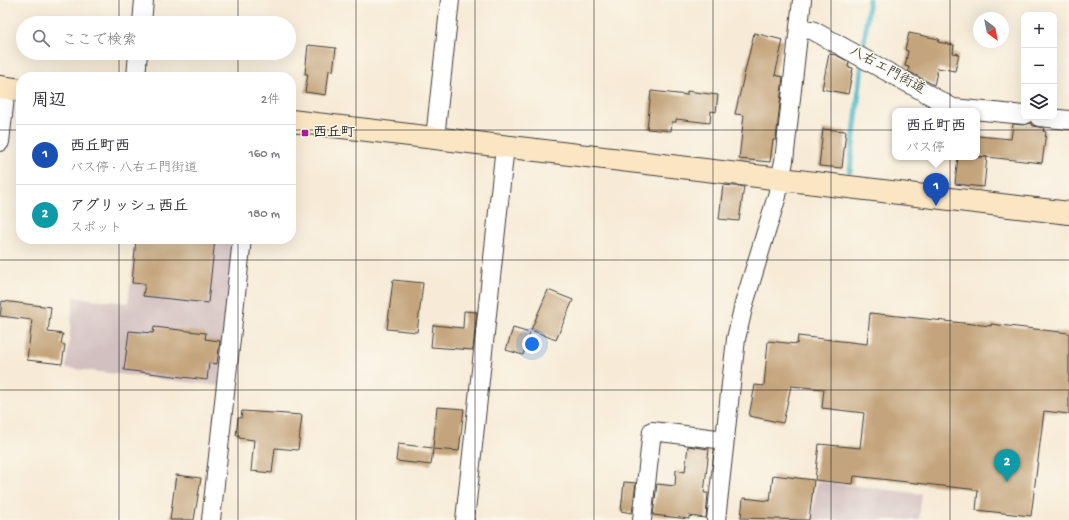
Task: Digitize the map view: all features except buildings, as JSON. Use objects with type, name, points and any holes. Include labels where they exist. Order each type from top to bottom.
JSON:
[{"type":"street","points":[[143,16],[144,0]]},
{"type":"street","points":[[435,138],[450,0]]},
{"type":"street","points":[[716,520],[739,327],[784,161],[802,0]]},
{"type":"street","name":"八右エ門街道","points":[[799,29],[812,30],[954,108]]},
{"type":"street","points":[[136,72],[137,60]]},
{"type":"street","points":[[0,142],[9,88]]},
{"type":"street","name":"八右エ門街道","points":[[980,111],[1021,116]]},
{"type":"street","points":[[1057,119],[1069,120]]},
{"type":"street","points":[[296,123],[1069,212]]},
{"type":"street","points":[[464,520],[505,146]]},
{"type":"street","points":[[211,520],[241,244]]},
{"type":"street","points":[[642,520],[652,431],[725,440]]},
{"type":"shaded area","points":[[135,244],[234,244],[219,386],[66,368],[74,297],[128,303]]},
{"type":"shaded area","points":[[817,481],[922,494],[919,520],[812,520]]},
{"type":"waterway","points":[[863,52],[869,0]]},
{"type":"waterway","points":[[850,171],[862,64]]},
{"type":"place","name":"西丘町","points":[[305,133]]},
{"type":"place","name":"西丘町西","points":[[936,206]]},
{"type":"place","name":"アグリッシュ西丘","points":[[1007,482]]}]
